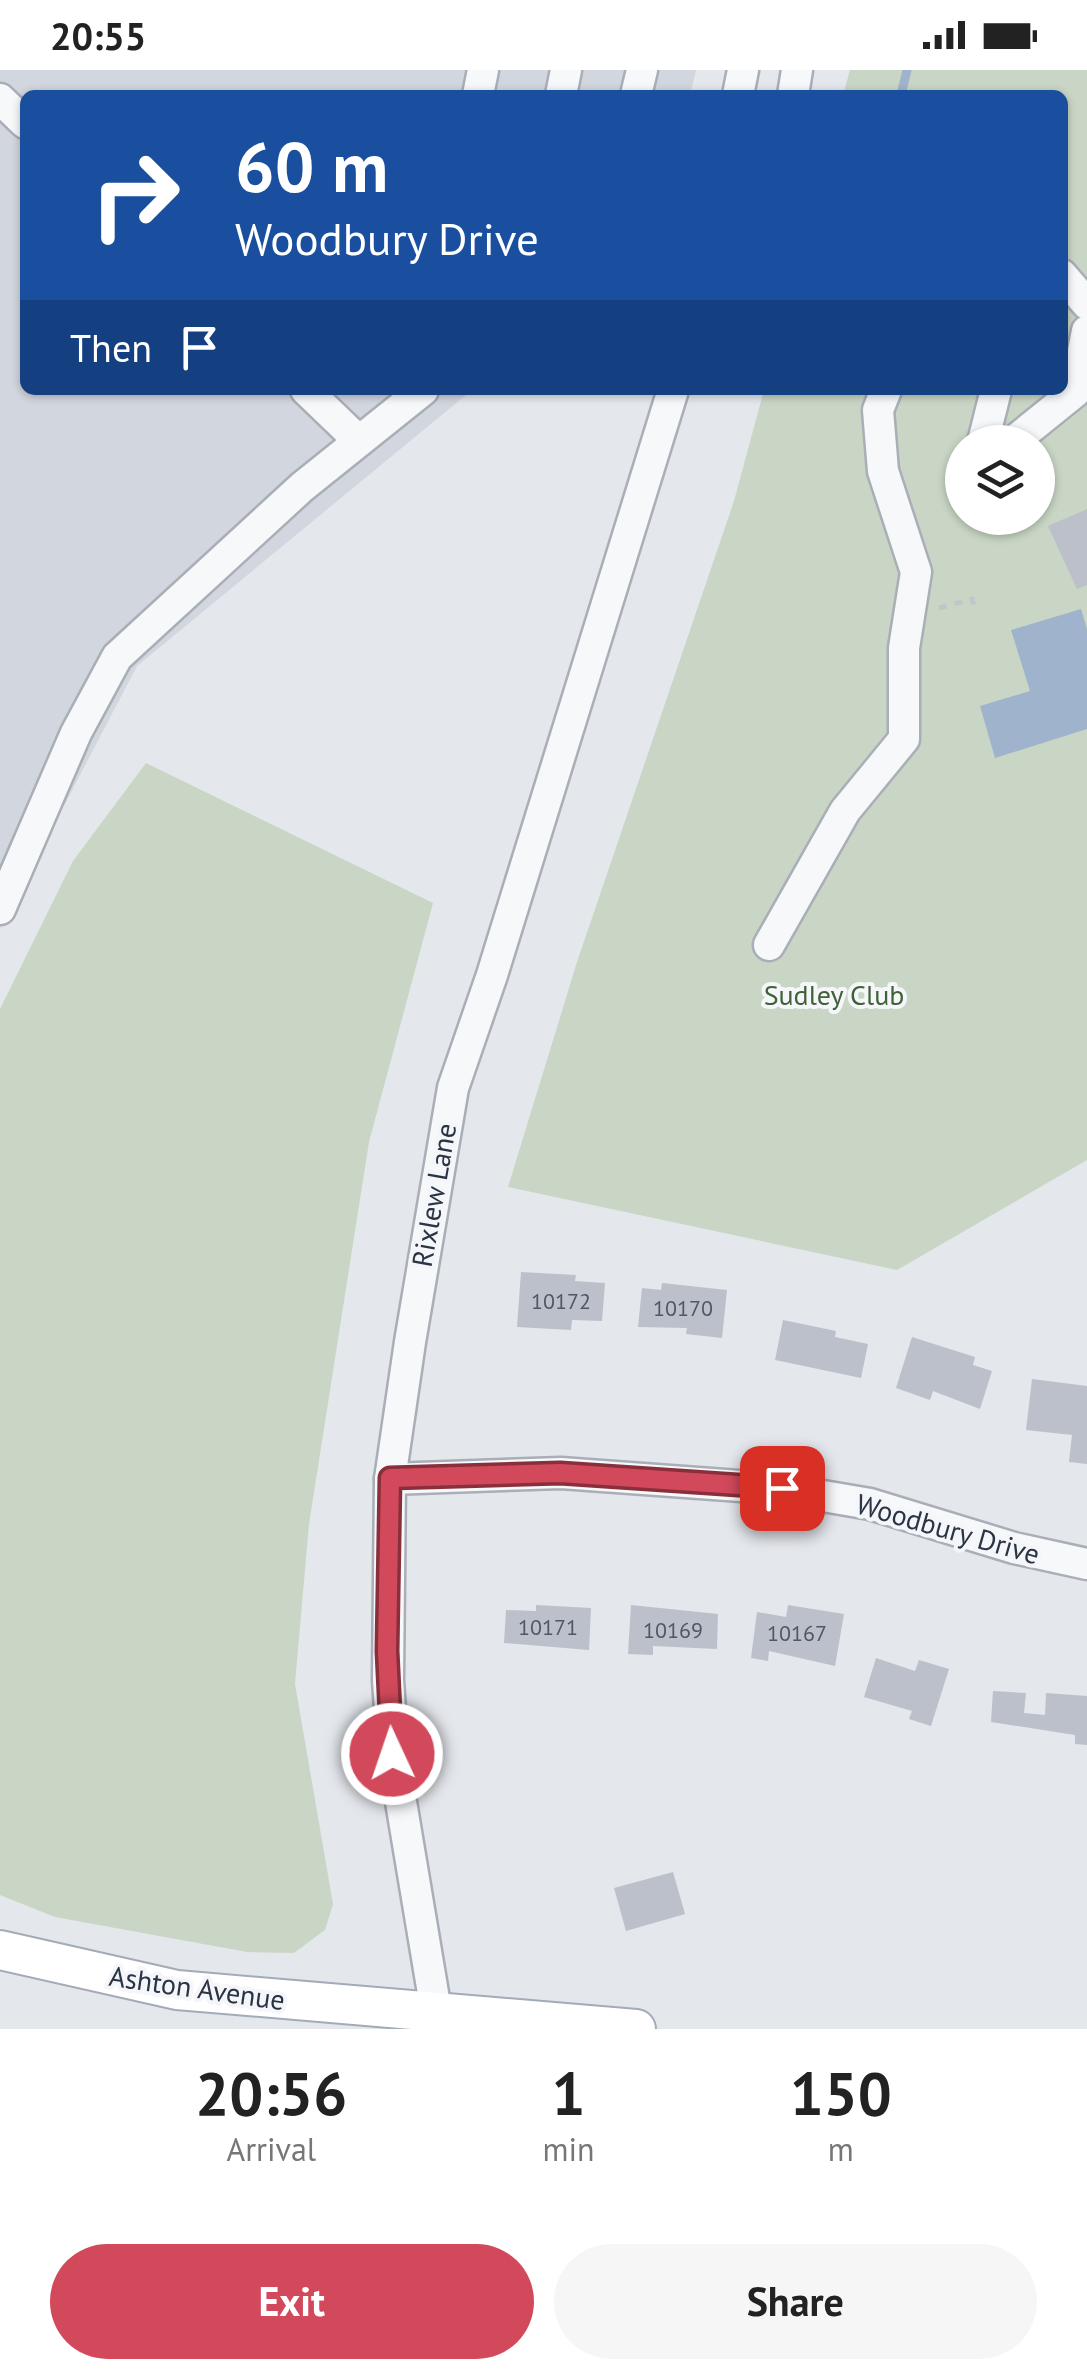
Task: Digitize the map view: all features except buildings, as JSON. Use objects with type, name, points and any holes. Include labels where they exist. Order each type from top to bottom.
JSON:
[{"type":"main road","name":"Ashton Avenue","points":[[0,1950],[178,1990],[442,2023],[636,2029]]},
{"type":"street","points":[[0,99],[20,117]]},
{"type":"street","points":[[1068,282],[1087,304]]},
{"type":"street","points":[[1033,425],[1075,392],[1087,331]]},
{"type":"street","points":[[318,395],[358,440]]},
{"type":"street","points":[[0,909],[76,733],[117,658],[242,540],[416,395]]},
{"type":"street","name":"Rixlew Lane","points":[[442,2023],[392,1754],[387,1651],[390,1478],[427,1223],[453,1088],[492,975],[671,395]]},
{"type":"street","points":[[769,945],[845,811],[904,739],[904,648],[916,572],[882,470],[878,410],[884,395]]},
{"type":"street","points":[[987,425],[995,395]]},
{"type":"street","name":"Woodbury Drive","points":[[390,1478],[560,1473],[782,1488],[870,1504],[1014,1548],[1087,1564]]},
{"type":"path","points":[[935,611],[951,602],[972,599],[974,606]]},
{"type":"shaded area","points":[[0,70],[696,70],[691,90],[20,90],[20,395],[466,395],[137,666],[0,928]]},
{"type":"green space","name":"Sudley Club","points":[[850,70],[1087,70],[1087,1160],[897,1270],[508,1187],[577,962],[734,501],[763,395],[1068,395],[1068,90],[844,90]]},
{"type":"green space","points":[[146,763],[433,903],[369,1142],[309,1524],[295,1684],[333,1904],[325,1930],[294,1953],[247,1952],[55,1917],[0,1895],[0,1009],[73,861]]},
{"type":"water","points":[[1081,609],[1087,629],[1087,729],[995,758],[980,706],[1030,691],[1011,630]]},
{"type":"waterway","points":[[902,90],[907,70]]},
{"type":"route","points":[[392,1754],[387,1651],[390,1478],[560,1473],[782,1488]]}]
